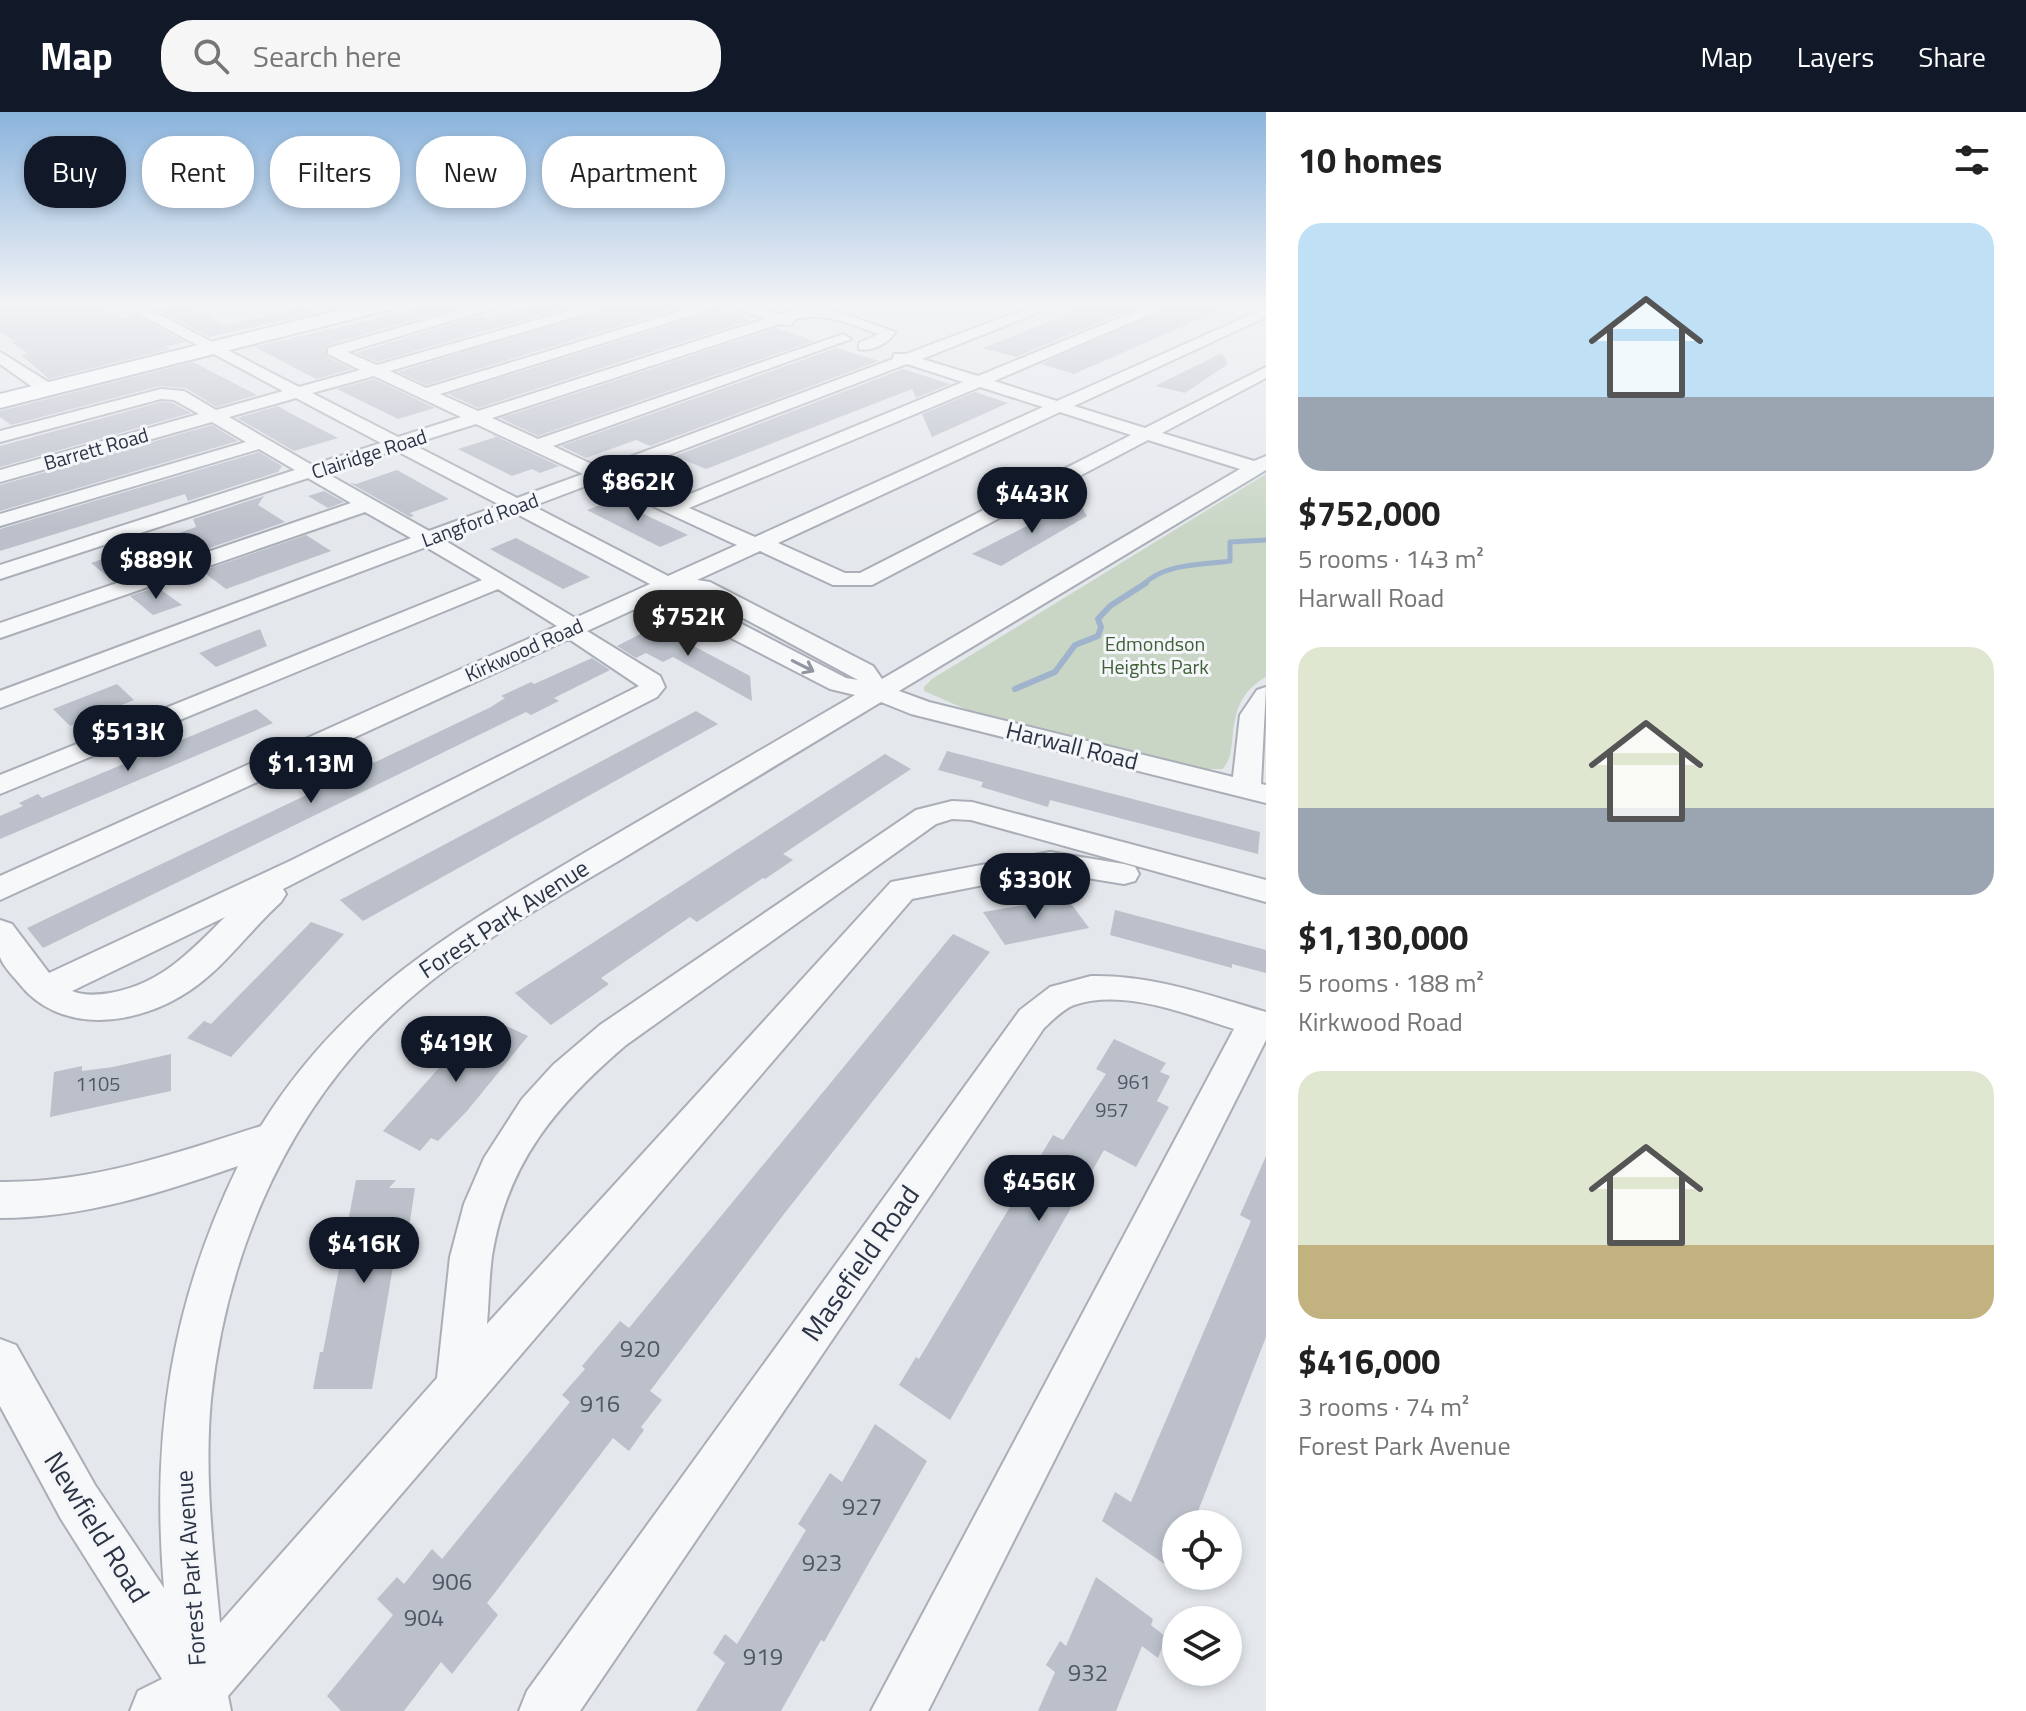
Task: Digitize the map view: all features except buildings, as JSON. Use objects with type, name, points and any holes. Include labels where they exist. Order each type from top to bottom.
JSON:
[{"type":"main road","points":[[0,401],[85,380]]},
{"type":"street","points":[[33,380],[47,389]]},
{"type":"street","name":"Harwall Road","points":[[272,380],[669,585],[673,599],[839,684],[879,692],[920,708],[1256,792]]},
{"type":"street","name":"Barrett Road","points":[[0,476],[345,380]]},
{"type":"street","points":[[393,380],[737,538],[777,549],[841,580],[864,580],[1251,380]]},
{"type":"street","points":[[424,394],[472,380]]},
{"type":"street","name":"Clairidge Road","points":[[0,572],[599,380]]},
{"type":"street","points":[[536,446],[726,380]]},
{"type":"street","name":"Langford Road","points":[[0,700],[853,380]]},
{"type":"street","points":[[973,380],[1146,434],[1261,465]]},
{"type":"street","points":[[672,508],[986,380]]},
{"type":"street","name":"Kirkwood Road","points":[[0,889],[1113,380]]},
{"type":"street","points":[[0,437],[168,393],[178,395],[562,617],[583,640],[651,681],[652,687],[648,692],[303,867],[44,990]]},
{"type":"street","points":[[0,520],[261,443]]},
{"type":"street","name":"Forest Park Avenue","points":[[187,1705],[184,1463],[198,1340],[227,1233],[270,1139],[316,1074],[346,1039],[427,966],[554,885],[1261,465]]},
{"type":"street","points":[[0,631],[368,504]]},
{"type":"street","points":[[0,785],[499,581]]},
{"type":"street","points":[[1256,792],[1262,709]]},
{"type":"street","points":[[459,1388],[471,1257],[484,1204],[504,1158],[535,1110],[566,1075],[613,1035],[926,817],[952,810],[972,811],[1266,891]]},
{"type":"street","points":[[187,1705],[459,1388],[902,890],[1026,865],[1069,862],[1266,912]]},
{"type":"street","points":[[0,932],[44,990],[61,1002],[81,1009],[141,1002],[169,990],[188,976],[252,908],[303,867]]},
{"type":"street","name":"Masefield Road","points":[[547,1711],[1032,1019],[1064,995],[1090,989],[1123,989],[1261,1024]]},
{"type":"street","points":[[899,1711],[1261,1024]]},
{"type":"street","points":[[0,1200],[58,1198],[109,1190],[270,1139]]},
{"type":"street","name":"Newfield Road","points":[[0,1361],[187,1705]]},
{"type":"green space","name":"Edmondson Heights Park","points":[[1266,474],[1266,677],[1251,688],[1242,700],[1231,751],[1222,769],[1203,769],[972,712],[924,691],[932,679]]},
{"type":"waterway","points":[[1144,585],[1172,569],[1230,561],[1230,542],[1266,540]]},
{"type":"waterway","points":[[1015,689],[1055,672],[1075,645],[1098,636],[1101,627],[1098,619],[1110,606],[1144,585]]}]
